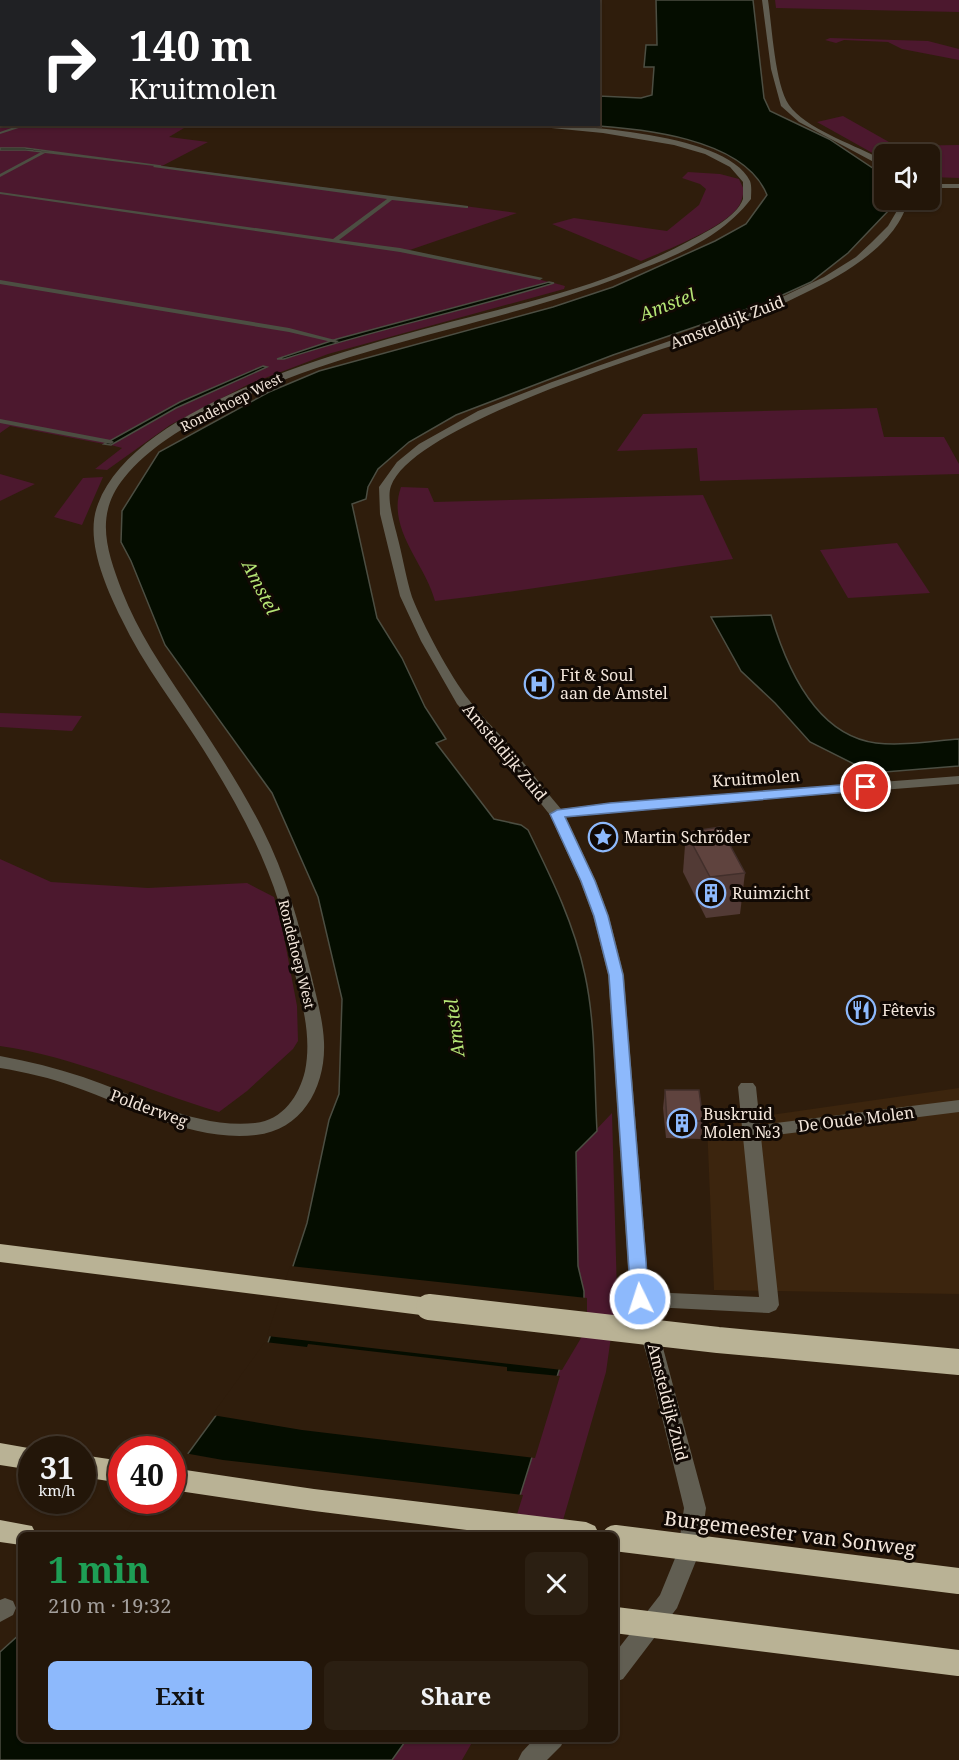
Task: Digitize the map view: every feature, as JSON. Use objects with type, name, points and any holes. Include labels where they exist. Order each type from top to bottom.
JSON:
[{"type":"highway","points":[[0,1253],[243,1285],[533,1319],[718,1340],[959,1362]]},
{"type":"highway","points":[[0,1454],[18,1457]]},
{"type":"highway","points":[[186,1481],[314,1500],[570,1532]]},
{"type":"highway","points":[[0,1531],[18,1533]]},
{"type":"highway","name":"Burgemeester van Sonweg","points":[[618,1538],[959,1581]]},
{"type":"highway","points":[[618,1620],[959,1663]]},
{"type":"street","points":[[765,0],[780,95],[788,110],[874,157]]},
{"type":"street","name":"Rondehoep West","points":[[297,1109],[310,1087],[316,1046],[309,1000],[286,903],[253,823],[206,741],[131,626],[104,555],[98,520],[112,485],[144,452],[188,422],[254,389],[290,373],[389,342],[563,295],[672,254],[724,227],[743,210],[750,194],[747,180],[729,164],[696,149],[658,138],[610,131],[541,126]]},
{"type":"street","points":[[940,186],[959,186]]},
{"type":"street","name":"Amsteldijk Zuid","points":[[618,1667],[669,1600],[688,1551],[695,1508],[640,1299],[616,975],[601,916],[588,881],[557,814],[504,748],[462,701],[427,641],[406,596],[386,514],[385,487],[402,464],[423,446],[482,413],[555,384],[747,317],[827,279],[860,259],[891,227],[902,210]]},
{"type":"street","name":"Kruitmolen","points":[[557,814],[610,807],[959,780]]},
{"type":"street","name":"Polderweg","points":[[0,1062],[75,1081],[194,1124],[258,1129],[274,1124],[297,1109]]},
{"type":"street","points":[[640,1299],[769,1305],[747,1087]]},
{"type":"street","name":"De Oude Molen","points":[[753,1132],[959,1106]]},
{"type":"street","points":[[530,1760],[549,1742]]},
{"type":"shaded area","points":[[775,0],[959,0],[959,12],[776,8]]},
{"type":"shaded area","points":[[830,38],[928,41],[959,49],[959,60],[902,49],[888,42],[844,40],[836,43],[825,40]]},
{"type":"shaded area","points":[[843,116],[892,144],[874,144],[874,154],[817,122]]},
{"type":"shaded area","points":[[0,126],[187,126],[169,137],[208,142],[162,166],[517,213],[404,252],[499,269],[549,282],[337,339],[328,345],[554,283],[565,286],[564,289],[328,354],[247,385],[170,425],[107,470],[95,469],[122,448],[111,445],[176,408],[266,367],[180,402],[104,444],[10,426],[0,433],[0,150],[26,150],[158,166],[25,148],[0,148]]},
{"type":"shaded area","points":[[940,145],[959,145],[959,178],[940,177]]},
{"type":"shaded area","points":[[688,172],[720,174],[739,179],[744,190],[740,204],[734,212],[710,229],[641,261],[552,224],[574,218],[667,231],[699,205],[706,189],[700,184],[682,178]]},
{"type":"shaded area","points":[[877,408],[884,437],[944,437],[959,464],[959,474],[700,481],[697,448],[617,451],[643,414]]},
{"type":"shaded area","points":[[0,474],[35,484],[0,501]]},
{"type":"shaded area","points":[[103,477],[82,525],[54,517],[83,478]]},
{"type":"shaded area","points":[[401,487],[428,488],[434,502],[703,495],[733,559],[435,601],[403,532],[398,502]]},
{"type":"shaded area","points":[[897,543],[930,593],[848,598],[820,550]]},
{"type":"shaded area","points":[[0,713],[82,716],[72,731],[0,727]]},
{"type":"shaded area","points":[[0,859],[51,882],[148,888],[247,883],[274,897],[281,921],[297,1006],[298,1041],[293,1049],[247,1091],[219,1112],[83,1066],[0,1046]]},
{"type":"shaded area","points":[[959,1088],[959,1294],[714,1290],[707,1124]]},
{"type":"shaded area","points":[[612,1113],[617,1294],[606,1372],[560,1532],[509,1532],[584,1291],[578,1266],[576,1151]]},
{"type":"shaded area","points":[[405,1742],[472,1742],[462,1760],[392,1760]]},
{"type":"water","name":"Amstel","points":[[656,0],[753,0],[764,98],[770,111],[829,139],[874,169],[874,210],[889,210],[848,253],[811,282],[765,303],[613,355],[456,415],[409,442],[378,469],[368,487],[366,499],[352,504],[377,618],[402,658],[425,707],[446,739],[436,743],[494,819],[521,825],[528,830],[575,937],[589,994],[597,1131],[576,1152],[578,1266],[584,1291],[584,1327],[561,1364],[509,1532],[488,1532],[186,1501],[186,1456],[267,1346],[307,1223],[329,1120],[339,1094],[342,999],[318,897],[272,793],[165,645],[121,542],[122,511],[159,452],[269,392],[319,371],[553,307],[613,287],[715,241],[746,224],[767,195],[755,175],[736,160],[713,148],[687,139],[632,129],[595,126],[600,126],[600,96],[641,98],[652,95],[654,67],[644,67],[646,45],[657,45]]},
{"type":"water","points":[[0,148],[25,148],[161,166],[26,150],[0,150]]},
{"type":"water","points":[[549,282],[554,283],[284,359],[277,359],[337,339]]},
{"type":"water","points":[[263,366],[267,367],[176,408],[111,445],[104,444],[180,402]]},
{"type":"water","points":[[771,615],[785,655],[806,695],[836,727],[855,737],[886,744],[959,739],[959,766],[872,773],[810,742],[775,703],[741,671],[711,617]]},
{"type":"water","points":[[18,1636],[18,1742],[405,1742],[392,1760],[0,1760],[0,1652]]},
{"type":"pier","points":[[290,1266],[587,1298],[587,1328],[562,1370],[267,1336]]},
{"type":"pier","points":[[265,1342],[307,1347],[308,1344],[507,1367],[507,1371],[560,1376],[535,1458],[302,1430],[212,1415]]},
{"type":"pier","points":[[186,1453],[223,1460],[523,1495],[512,1532],[125,1532],[139,1514],[186,1514]]},
{"type":"building","points":[[720,827],[745,873],[710,877],[686,832]]},
{"type":"building","points":[[665,1090],[699,1090],[703,1121],[667,1121]]},
{"type":"waterway","points":[[0,133],[23,126]]},
{"type":"waterway","points":[[0,176],[43,153]]},
{"type":"waterway","points":[[155,166],[391,198]]},
{"type":"waterway","points":[[0,193],[334,241]]},
{"type":"waterway","points":[[334,241],[391,198]]},
{"type":"waterway","points":[[391,198],[466,207]]},
{"type":"waterway","points":[[334,241],[400,250],[540,278]]},
{"type":"waterway","points":[[0,282],[289,330],[336,341]]},
{"type":"waterway","points":[[0,421],[111,442]]},
{"type":"place","name":"Fit & Soul aan de Amstel","points":[[539,684]]},
{"type":"place","name":"Martin Schröder","points":[[603,837]]},
{"type":"place","name":"Ruimzicht","points":[[711,893]]},
{"type":"place","name":"Fêtevis","points":[[861,1010]]},
{"type":"place","name":"Buskruid Molen №3","points":[[682,1123]]},
{"type":"route","points":[[640,1299],[616,975],[601,916],[588,881],[557,814],[610,807],[866,787]]}]
